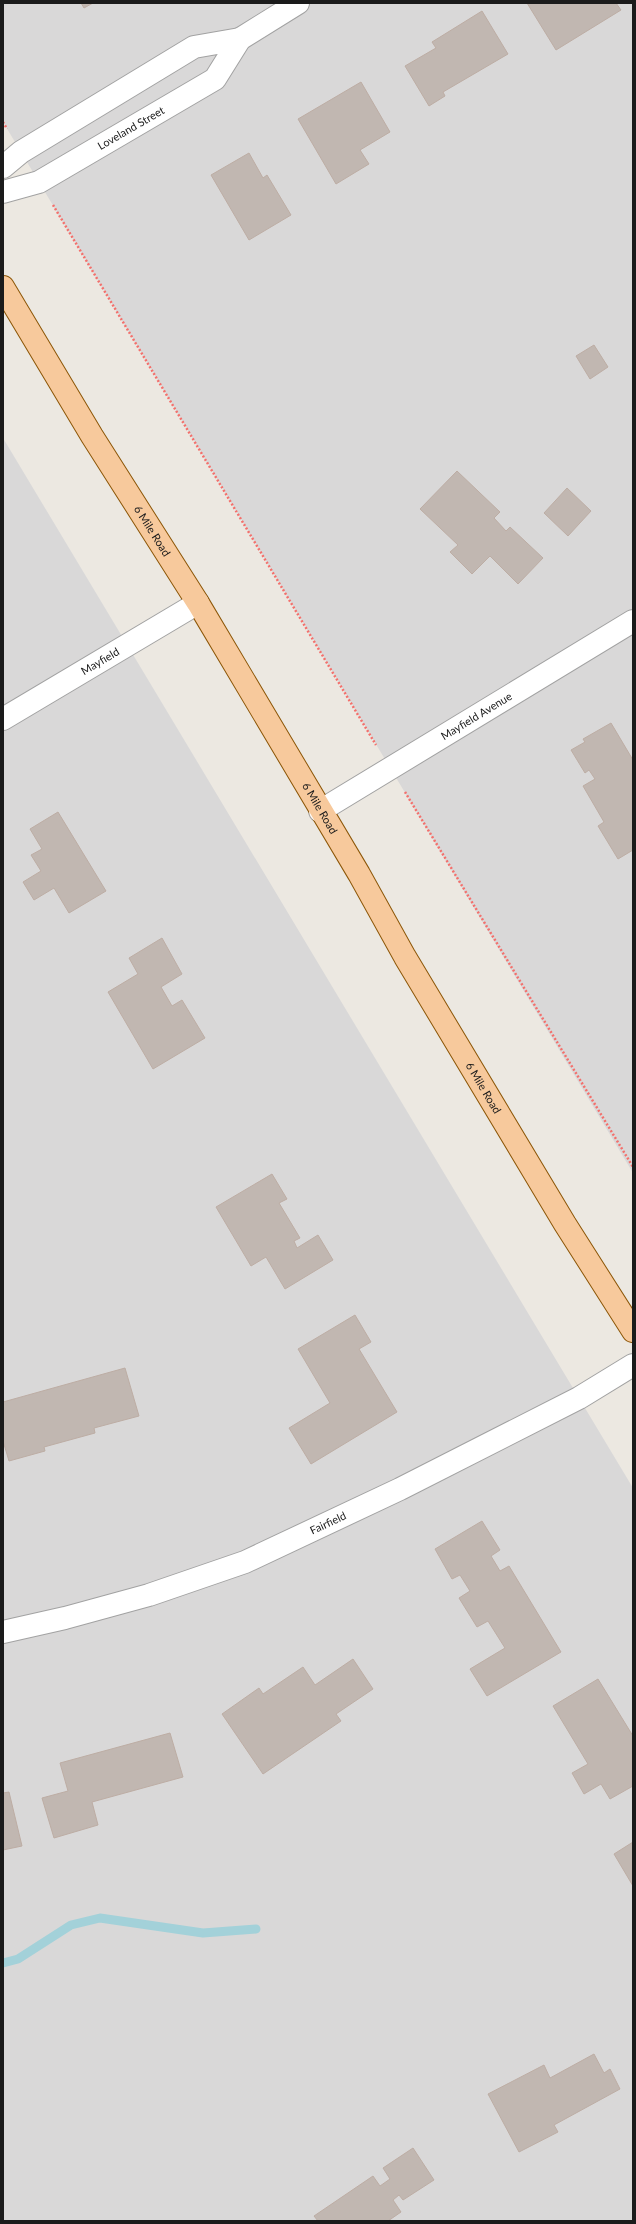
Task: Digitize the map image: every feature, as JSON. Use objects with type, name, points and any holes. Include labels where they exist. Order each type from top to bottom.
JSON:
[{"type":"main road","name":"6 Mile Road","points":[[3,287],[89,429],[198,603],[499,1115],[633,1331]]},
{"type":"street","name":"Loveland Street","points":[[3,167],[21,152],[194,47],[240,39],[298,3]]},
{"type":"street","name":"Loveland Street","points":[[3,192],[39,182],[215,79],[240,39]]},
{"type":"street","name":"Mayfield","points":[[3,719],[198,603]]},
{"type":"street","name":"Mayfield Avenue","points":[[320,811],[633,621]]},
{"type":"street","name":"Fairfield","points":[[3,1632],[65,1618],[149,1595],[245,1562],[400,1489],[579,1398],[633,1365]]},
{"type":"path","points":[[3,122],[21,152]]},
{"type":"path","points":[[39,182],[390,768],[633,1167]]},
{"type":"shaded area","points":[[3,3],[633,3],[633,1173],[3,122]]},
{"type":"shaded area","points":[[3,438],[633,1488],[633,2221],[3,2221]]},
{"type":"building","points":[[81,3],[93,3],[84,8]]},
{"type":"building","points":[[527,3],[616,3],[621,10],[556,50]]},
{"type":"building","points":[[482,11],[508,54],[443,92],[445,96],[429,106],[405,66],[436,48],[432,42]]},
{"type":"building","points":[[361,82],[390,132],[360,150],[369,164],[336,184],[298,119]]},
{"type":"building","points":[[249,153],[263,178],[267,175],[291,215],[249,240],[211,175]]},
{"type":"building","points":[[594,345],[608,367],[590,379],[576,356]]},
{"type":"building","points":[[457,471],[500,512],[494,518],[506,531],[510,527],[543,558],[518,584],[490,556],[472,574],[450,552],[458,545],[420,509]]},
{"type":"building","points":[[567,488],[591,511],[568,536],[544,513]]},
{"type":"building","points":[[611,723],[633,760],[633,850],[618,859],[598,826],[604,822],[583,786],[595,779],[589,770],[585,773],[571,750],[585,742],[583,739]]},
{"type":"building","points":[[58,812],[106,891],[69,913],[54,888],[34,900],[23,882],[41,871],[31,855],[42,849],[30,829]]},
{"type":"building","points":[[162,938],[182,974],[161,987],[172,1006],[182,1000],[205,1038],[153,1069],[108,992],[138,974],[129,958]]},
{"type":"building","points":[[272,1174],[287,1199],[279,1203],[300,1238],[294,1241],[297,1248],[318,1235],[333,1260],[285,1289],[266,1257],[251,1266],[216,1207]]},
{"type":"building","points":[[355,1315],[371,1342],[359,1349],[397,1412],[311,1464],[289,1428],[330,1403],[298,1349]]},
{"type":"building","points":[[125,1368],[139,1416],[94,1428],[95,1433],[44,1447],[45,1451],[9,1461],[3,1441],[3,1402]]},
{"type":"building","points":[[482,1521],[500,1550],[491,1556],[500,1571],[509,1566],[561,1652],[487,1696],[470,1669],[505,1648],[488,1621],[477,1627],[459,1598],[470,1591],[460,1575],[452,1579],[435,1549]]},
{"type":"building","points":[[353,1659],[373,1689],[336,1714],[341,1721],[263,1774],[222,1714],[259,1688],[263,1694],[303,1667],[315,1685]]},
{"type":"building","points":[[598,1679],[633,1736],[633,1786],[610,1799],[601,1784],[584,1794],[572,1773],[588,1764],[553,1706]]},
{"type":"building","points":[[170,1733],[183,1777],[92,1802],[98,1825],[54,1838],[42,1798],[68,1791],[60,1763]]},
{"type":"building","points":[[9,1792],[22,1846],[3,1850],[3,1793]]},
{"type":"building","points":[[633,1842],[633,1886],[614,1854]]},
{"type":"building","points":[[594,2054],[604,2073],[610,2069],[620,2089],[554,2125],[558,2132],[519,2152],[488,2094],[544,2065],[550,2078]]},
{"type":"building","points":[[413,2148],[434,2180],[403,2200],[399,2195],[393,2200],[401,2212],[388,2221],[318,2221],[314,2216],[373,2176],[380,2186],[390,2179],[383,2168]]},
{"type":"waterway","points":[[3,1963],[18,1959],[71,1925],[100,1918],[203,1933],[256,1929]]}]
